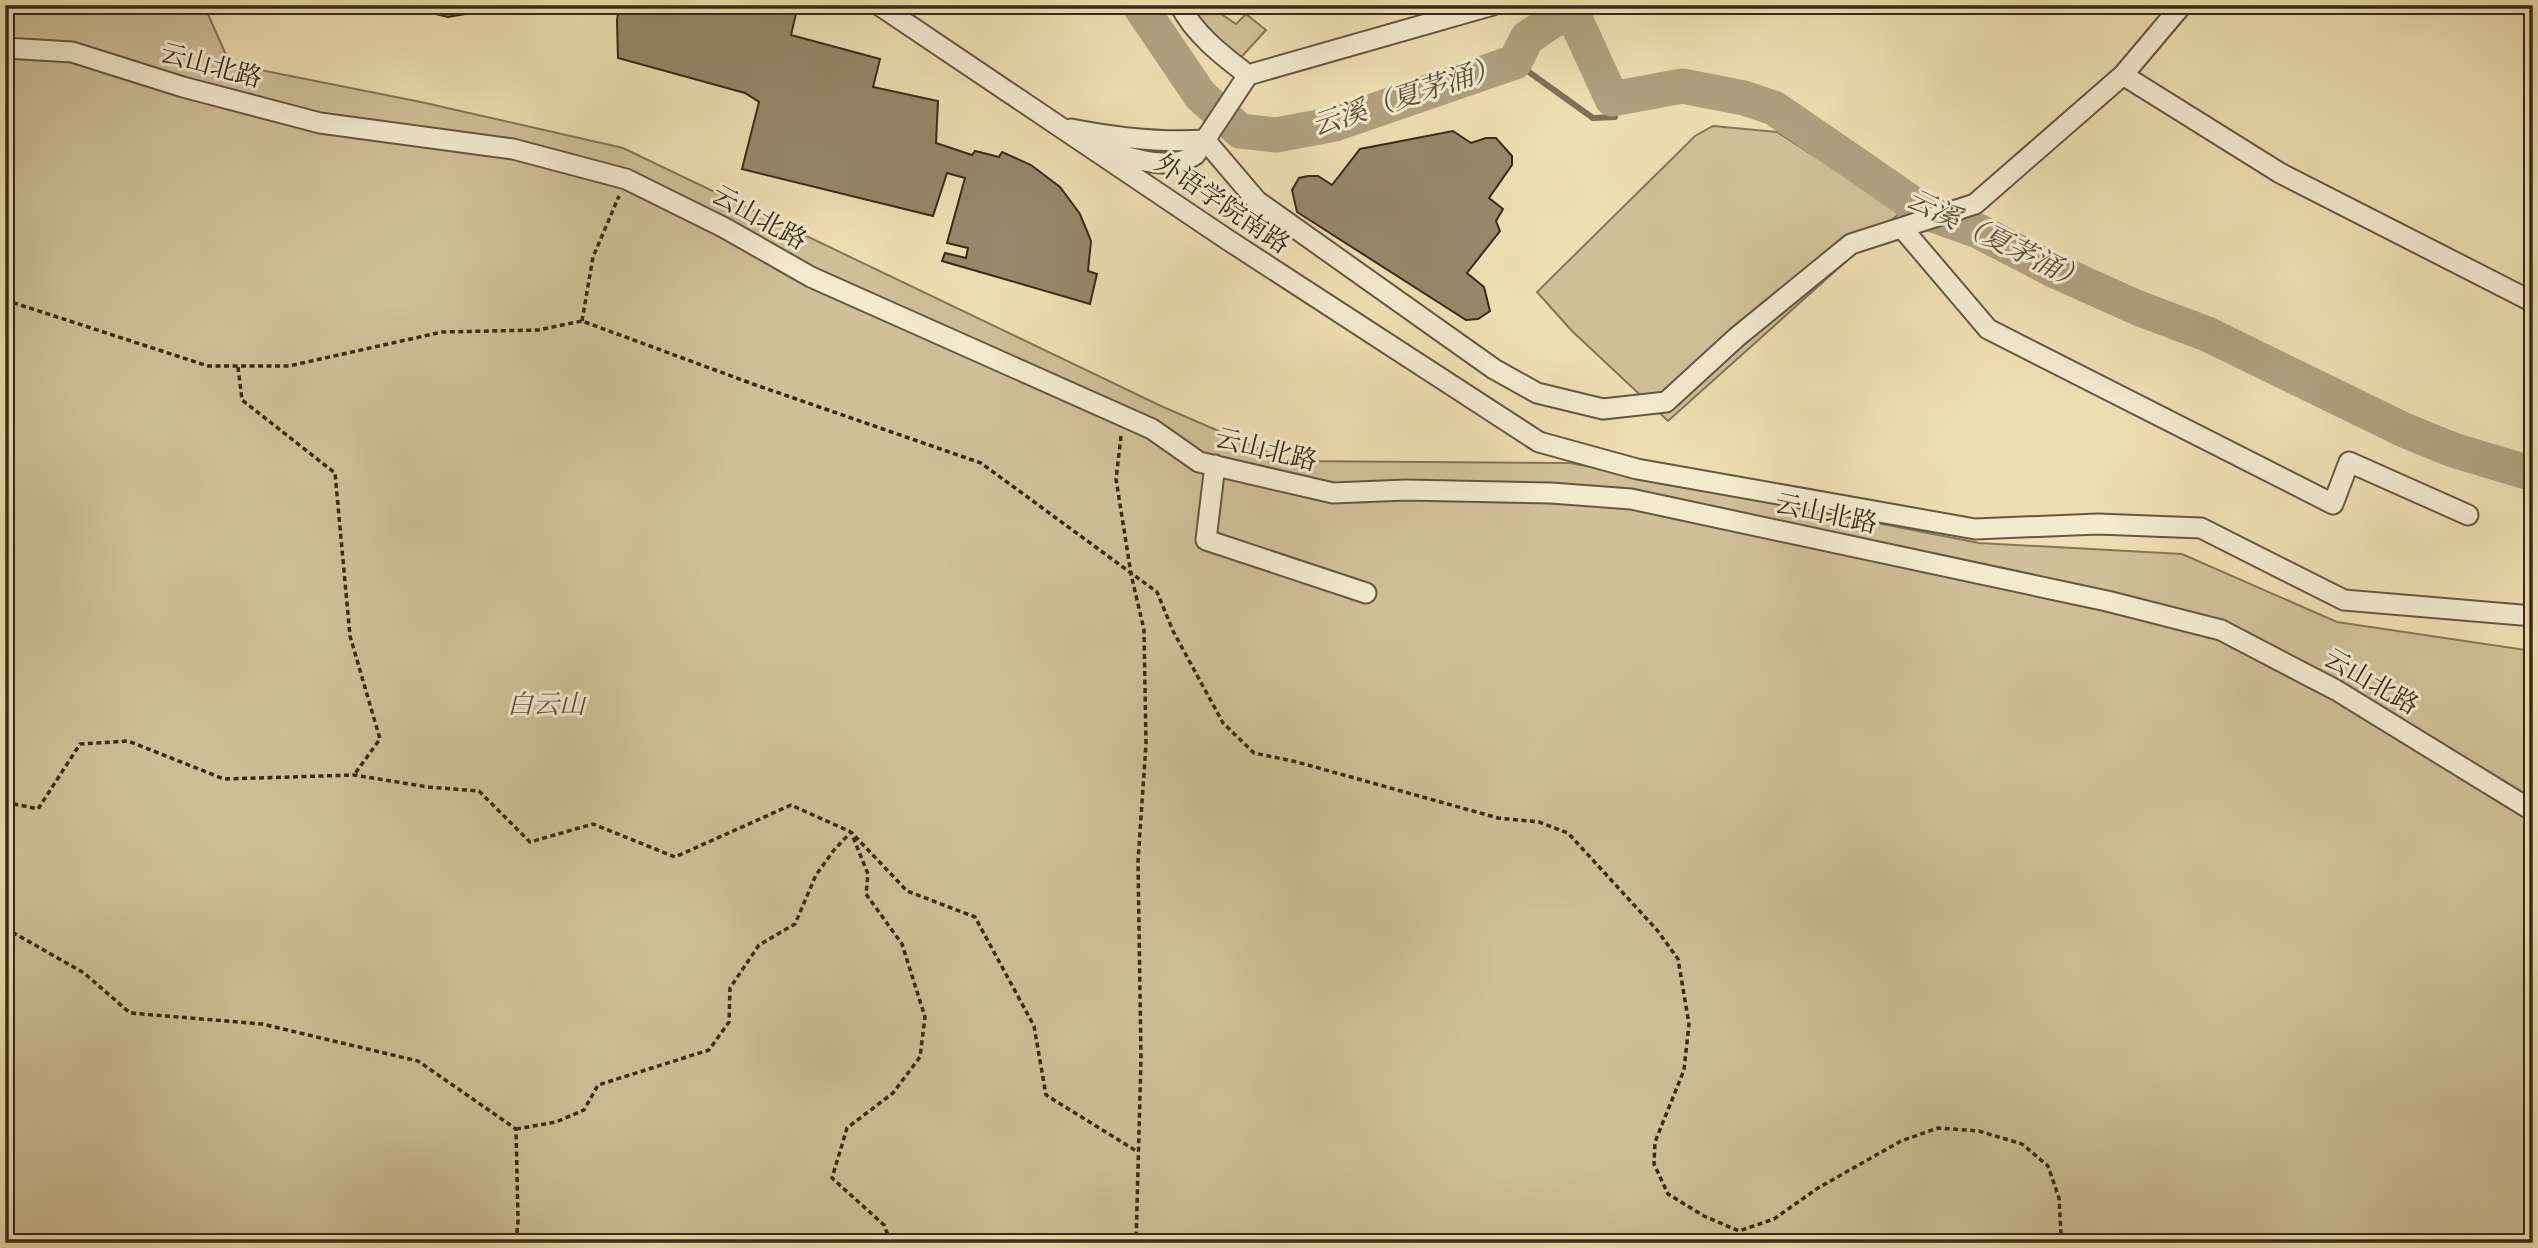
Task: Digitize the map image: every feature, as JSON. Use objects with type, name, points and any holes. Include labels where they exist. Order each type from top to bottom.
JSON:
[{"type":"street","name":"外语学院南路","points":[[879,5],[1228,240],[1539,442],[1637,470],[1975,529],[2098,524],[2201,528],[2344,600],[2533,616]]},
{"type":"street","points":[[1180,5],[1185,17],[1211,44],[1248,75]]},
{"type":"street","points":[[1088,146],[1164,164],[1184,162],[1195,155],[1248,75],[1492,5]]},
{"type":"street","points":[[1205,140],[1257,201],[1494,369],[1537,393],[1603,409],[1666,402],[1737,337],[1850,244],[1975,204],[2123,75],[2182,5]]},
{"type":"street","name":"云山北路","points":[[5,48],[72,52],[183,87],[320,123],[513,149],[626,179],[723,227],[811,276],[1152,429],[1199,462],[1333,493],[1525,493],[1631,499],[2107,601],[2221,630],[2336,690],[2533,811]]},
{"type":"street","points":[[2123,75],[2280,173],[2533,302]]},
{"type":"street","points":[[1060,127],[1134,140],[1205,140]]},
{"type":"street","points":[[1902,228],[1988,329],[2320,498],[2333,504],[2349,462],[2468,515]]},
{"type":"street","points":[[1215,465],[1206,540],[1366,593]]},
{"type":"street","points":[[1631,499],[1637,470]]},
{"type":"path","points":[[1250,5],[1246,14],[1261,5]]},
{"type":"path","points":[[582,321],[593,257],[626,179]]},
{"type":"path","points":[[5,300],[208,366],[289,366],[442,332],[538,330],[582,321],[981,463],[1157,592],[1173,631],[1223,723],[1254,753],[1297,762],[1498,818],[1539,822],[1568,832],[1657,930],[1678,959],[1689,1024],[1684,1070],[1655,1142],[1654,1164],[1668,1194],[1704,1216],[1739,1231],[1774,1219],[1818,1188],[1901,1141],[1938,1128],[1979,1131],[2022,1144],[2048,1166],[2059,1198],[2061,1235],[2058,1243]]},
{"type":"path","points":[[238,366],[242,400],[335,472],[350,636],[380,739],[354,775]]},
{"type":"path","points":[[1123,416],[1116,479],[1131,574],[1144,630],[1146,744],[1138,861],[1141,1058],[1136,1243]]},
{"type":"path","points":[[5,802],[38,809],[80,744],[128,741],[224,779],[354,775],[428,787],[479,791],[530,842],[593,824],[675,857],[791,805],[851,832],[907,891],[975,916],[1034,1026],[1046,1095],[1138,1152]]},
{"type":"path","points":[[5,928],[84,973],[130,1013],[262,1024],[418,1061],[516,1129],[556,1122],[584,1110],[598,1084],[709,1050],[729,1022],[730,988],[760,945],[795,924],[816,875],[851,832]]},
{"type":"path","points":[[851,832],[868,874],[866,894],[902,944],[925,1017],[920,1057],[893,1093],[847,1128],[832,1178],[884,1225],[891,1243]]},
{"type":"path","points":[[516,1129],[516,1243]]},
{"type":"green space","name":"白云山","points":[[5,5],[204,5],[230,64],[421,102],[623,148],[1161,406],[1288,461],[1570,463],[1979,543],[2182,554],[2337,622],[2533,651],[2533,1243],[5,1243]]},
{"type":"green space","points":[[1204,5],[1236,24],[1246,14],[1266,30],[1234,65],[1189,20]]},
{"type":"green space","points":[[1713,126],[1777,132],[1901,212],[1668,421],[1572,331],[1537,292],[1695,136]]},
{"type":"building","points":[[399,5],[484,5],[471,13],[448,17]]},
{"type":"building","points":[[619,5],[798,5],[791,35],[880,59],[873,87],[938,101],[936,143],[972,155],[975,151],[999,157],[1002,152],[1031,165],[1060,187],[1080,214],[1091,241],[1088,271],[1097,274],[1090,304],[942,261],[945,253],[966,258],[968,248],[947,243],[965,178],[947,173],[933,216],[742,169],[759,102],[745,93],[618,58]]},
{"type":"building","points":[[1453,131],[1471,143],[1496,138],[1512,156],[1512,165],[1489,198],[1503,209],[1496,221],[1500,231],[1467,273],[1484,287],[1490,311],[1478,319],[1466,320],[1297,212],[1292,190],[1299,178],[1308,176],[1318,176],[1332,185],[1360,149]]},
{"type":"waterway","name":"云溪（夏茅涌）","points":[[1139,5],[1200,95],[1240,131],[1276,135],[1335,124],[1515,62],[1527,38],[1552,21],[1572,12],[1612,99],[1682,86],[1744,98],[1774,108],[1925,212],[1978,231],[2053,270],[2138,308],[2207,334],[2404,430],[2453,450],[2533,474]]},
{"type":"waterway","points":[[1515,62],[1593,118],[1615,117],[1612,99]]}]
